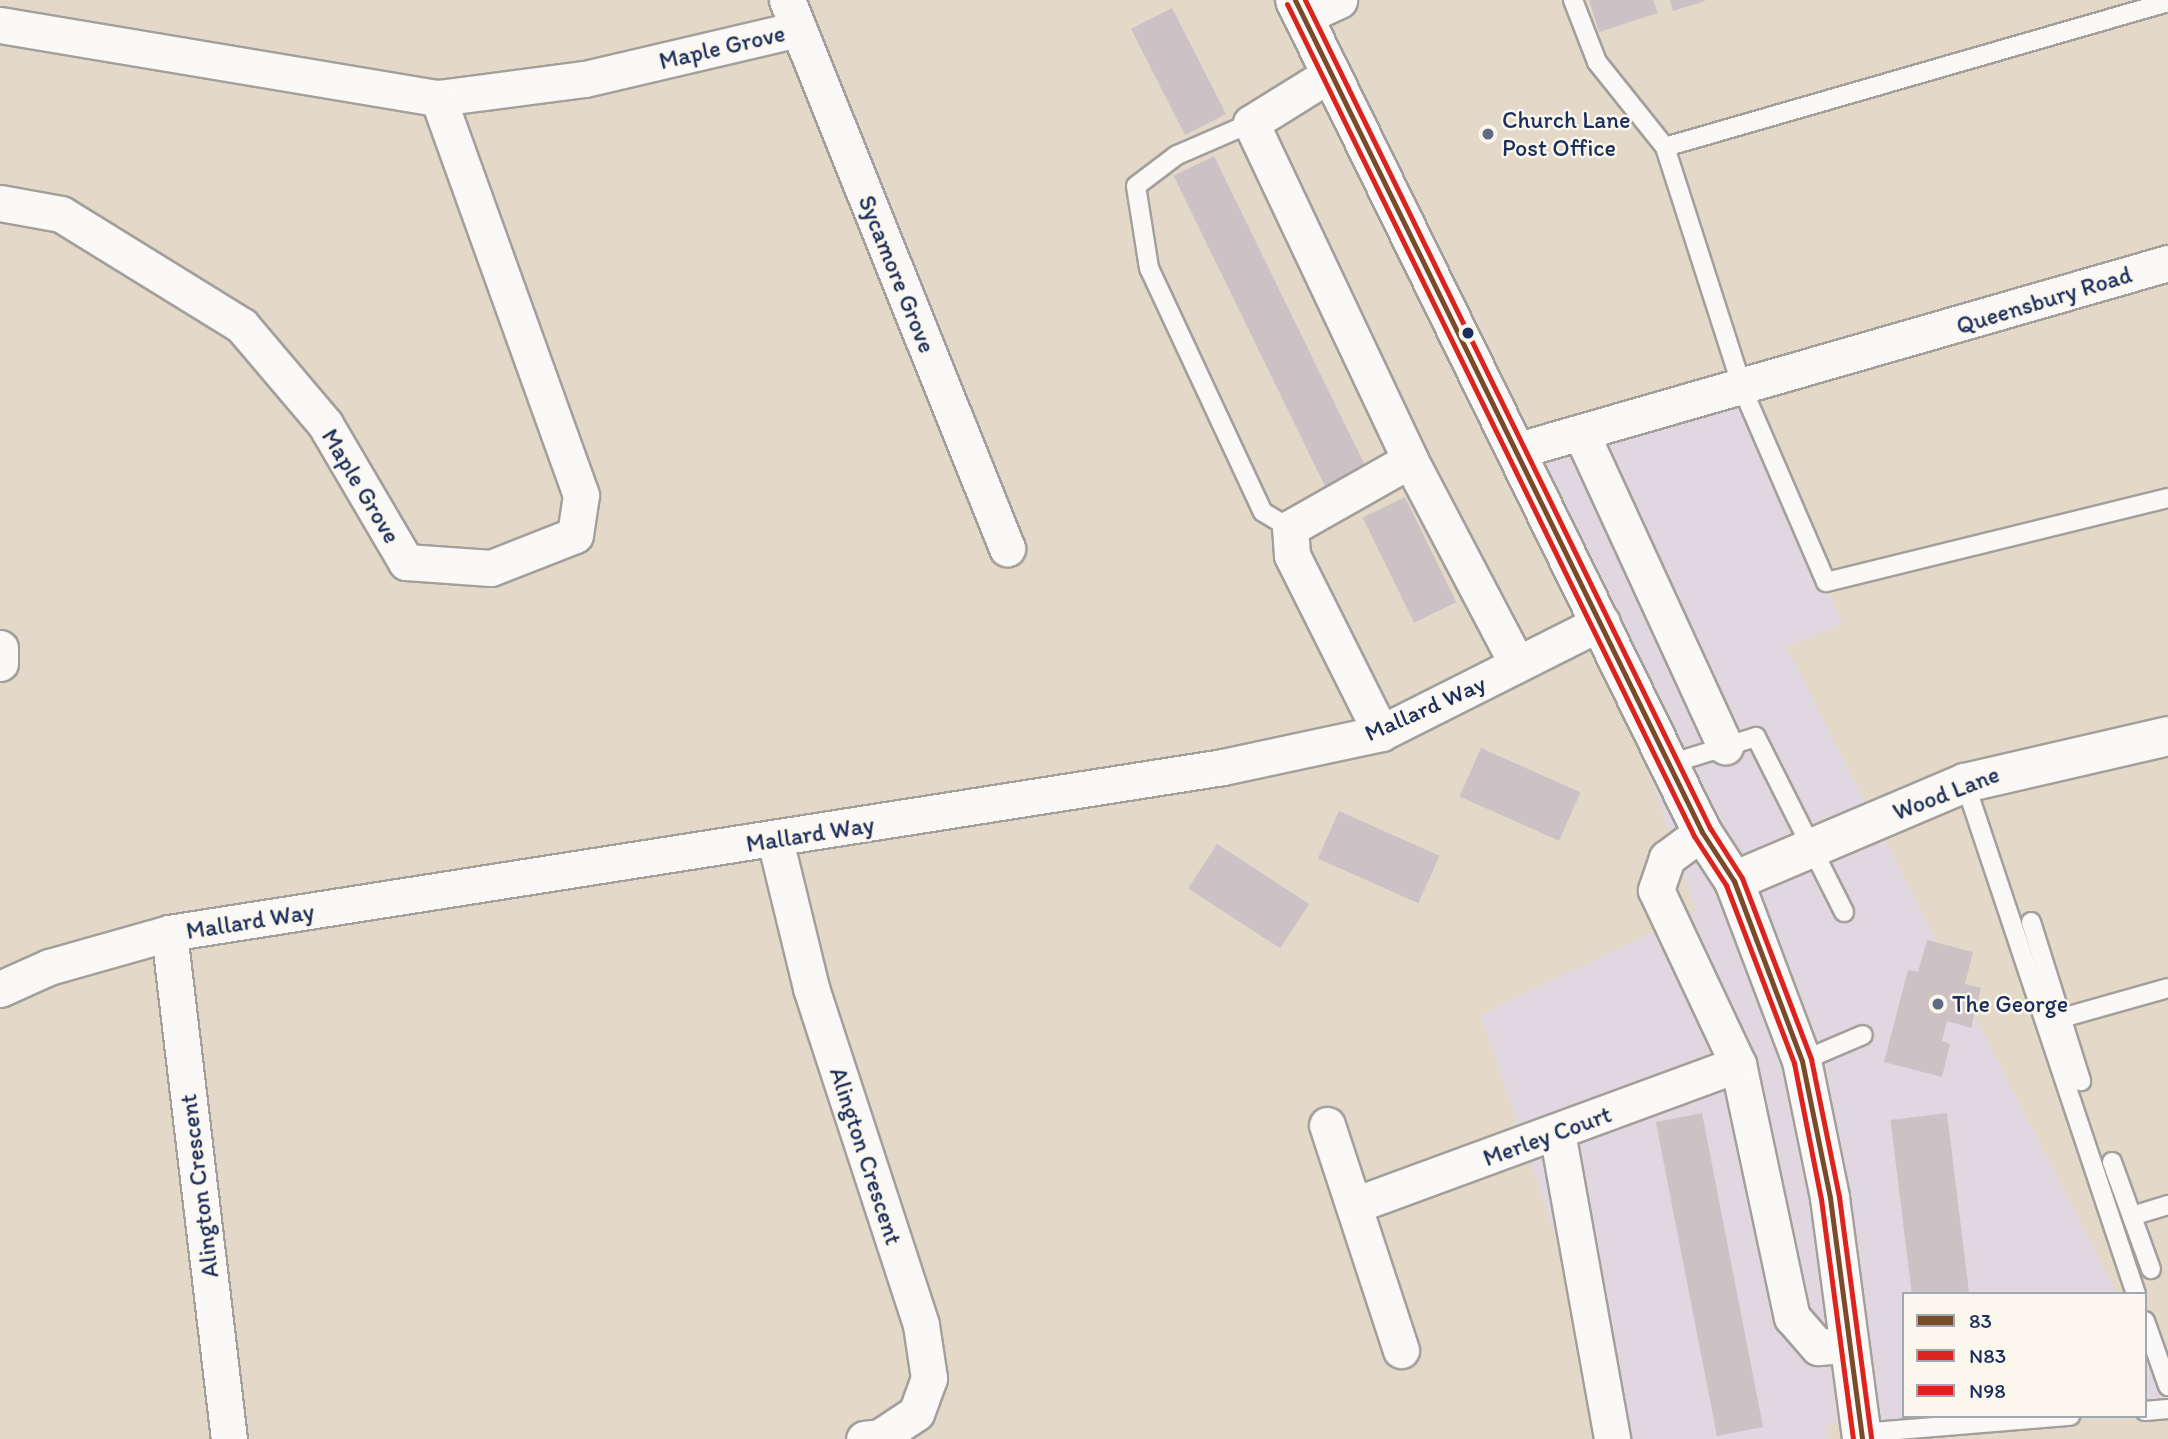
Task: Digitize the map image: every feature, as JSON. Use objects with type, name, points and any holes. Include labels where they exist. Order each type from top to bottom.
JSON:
[{"type":"main road","points":[[1299,8],[1515,451],[1673,763],[1702,832],[1734,881],[1802,1061],[1830,1198],[1846,1345],[1861,1436]]},
{"type":"main road","name":"Wood Lane","points":[[1734,881],[1965,783],[2168,736]]},
{"type":"street","points":[[1299,8],[1339,0]]},
{"type":"street","name":"Maple Grove","points":[[0,25],[438,98],[584,79],[792,15]]},
{"type":"street","name":"Sycamore Grove","points":[[792,15],[1007,548]]},
{"type":"street","points":[[1330,74],[1251,123],[1410,460],[1517,664]]},
{"type":"street","name":"Maple Grove","points":[[0,203],[61,214],[242,326],[325,425],[407,562],[491,568],[575,535],[582,495],[438,98]]},
{"type":"street","name":"Queensbury Road","points":[[1515,451],[1743,390],[2168,263]]},
{"type":"street","points":[[1581,433],[1726,746]]},
{"type":"street","points":[[1381,733],[1292,555],[1290,528],[1410,460]]},
{"type":"street","name":"Mallard Way","points":[[0,989],[48,967],[169,933],[775,841],[1223,767],[1381,733],[1602,622]]},
{"type":"street","points":[[0,648],[0,663]]},
{"type":"street","points":[[1702,832],[1667,858],[1656,890],[1738,1064],[1792,1317],[1818,1347],[1846,1345]]},
{"type":"street","name":"Alington Crescent","points":[[775,841],[811,988],[922,1325],[929,1378],[916,1413],[880,1437],[864,1439]]},
{"type":"street","name":"Alington Crescent","points":[[169,933],[229,1439]]},
{"type":"street","name":"Merley Court","points":[[1355,1205],[1738,1064]]},
{"type":"street","points":[[1327,1125],[1401,1350]]},
{"type":"street","points":[[1558,1132],[1612,1439]]},
{"type":"lane","points":[[1573,0],[1597,62],[1665,146],[1743,390],[1826,582],[2168,498]]},
{"type":"lane","points":[[1665,146],[2168,2]]},
{"type":"lane","points":[[1251,123],[1177,155],[1136,186],[1149,268],[1263,512],[1290,528]]},
{"type":"lane","points":[[1673,763],[1756,737],[1844,912]]},
{"type":"lane","points":[[1965,783],[2135,1292]]},
{"type":"lane","points":[[2031,922],[2081,1081]]},
{"type":"lane","points":[[2062,1018],[2168,988]]},
{"type":"lane","points":[[1802,1061],[1864,1035]]},
{"type":"lane","points":[[2112,1162],[2151,1269]]},
{"type":"lane","points":[[2132,1216],[2168,1205]]},
{"type":"lane","points":[[2147,1327],[2168,1386]]},
{"type":"lane","points":[[2147,1411],[2168,1409]]},
{"type":"lane","points":[[1861,1436],[1967,1432],[2057,1418]]},
{"type":"shaded area","points":[[1743,390],[1842,623],[1786,647],[2116,1292],[1902,1292],[1902,1418],[1930,1418],[1827,1423],[1828,1439],[1624,1439],[1481,1015],[1696,911],[1544,461]]},
{"type":"shaded area","points":[[2147,1352],[2168,1393],[2168,1409],[2147,1409]]},
{"type":"building","points":[[1589,0],[1653,0],[1658,13],[1599,32]]},
{"type":"building","points":[[1670,0],[1705,0],[1705,1],[1673,11]]},
{"type":"building","points":[[1172,8],[1226,114],[1185,135],[1131,29]]},
{"type":"building","points":[[1214,156],[1370,477],[1330,497],[1174,176]]},
{"type":"building","points":[[1405,497],[1456,602],[1414,623],[1363,518]]},
{"type":"building","points":[[1481,748],[1581,792],[1559,841],[1459,796]]},
{"type":"building","points":[[1339,811],[1439,856],[1418,903],[1318,859]]},
{"type":"building","points":[[1217,844],[1309,904],[1280,948],[1188,888]]},
{"type":"building","name":"The George","points":[[1927,940],[1973,952],[1965,984],[1981,988],[1971,1028],[1947,1021],[1942,1041],[1950,1044],[1942,1077],[1884,1062],[1908,970],[1918,972]]},
{"type":"building","points":[[1702,1113],[1763,1427],[1717,1436],[1656,1122]]},
{"type":"building","points":[[1947,1113],[1969,1292],[1912,1292],[1890,1120]]},
{"type":"transit line","name":"83","points":[[1295,0],[1702,832],[1734,881],[1802,1061],[1830,1198],[1862,1439]]},
{"type":"transit line","name":"N98","points":[[1305,0],[1710,828],[1742,878],[1811,1059],[1839,1197],[1871,1438]]},
{"type":"transit line","name":"N83","points":[[1287,4],[1694,836],[1726,885],[1794,1063],[1821,1199],[1853,1439]]},
{"type":"place","name":"Church Lane Post Office","points":[[1488,134]]},
{"type":"place","name":"The George","points":[[1938,1004]]}]
